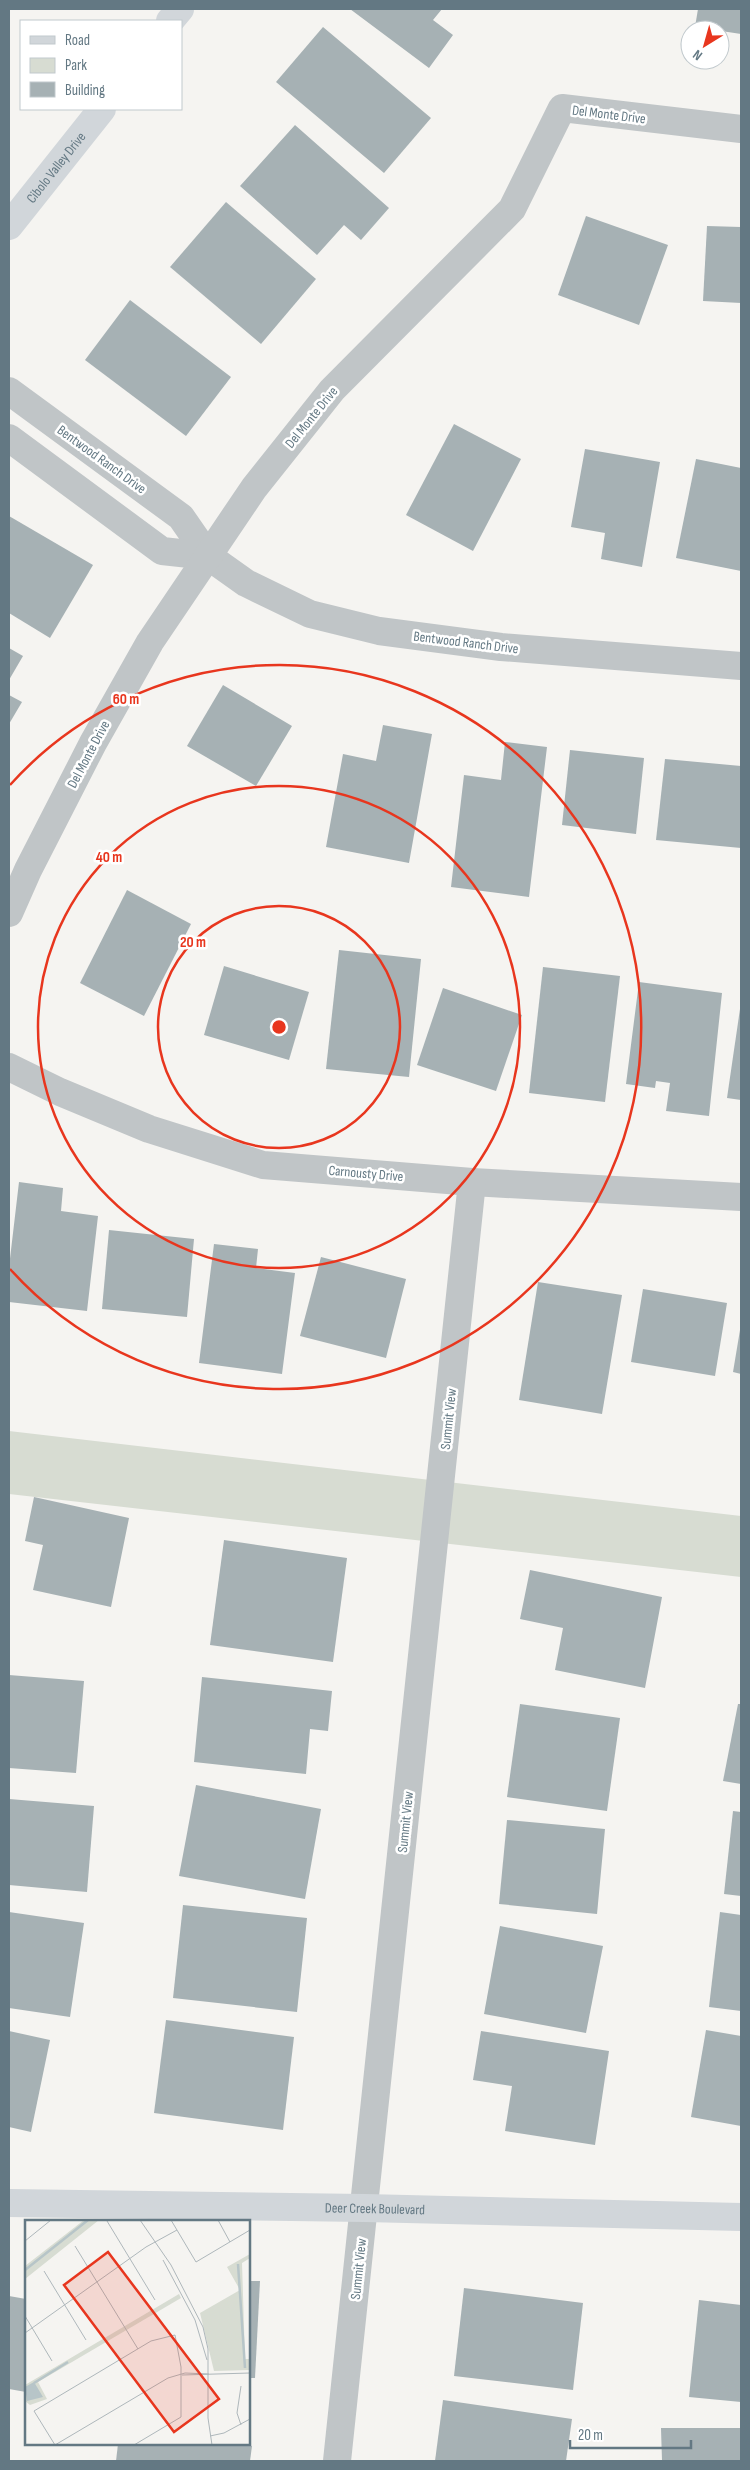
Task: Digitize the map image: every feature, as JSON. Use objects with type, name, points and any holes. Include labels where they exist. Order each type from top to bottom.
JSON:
[{"type":"street","points":[[171,20],[180,9]]},
{"type":"street","name":"Del Monte Drive","points":[[9,913],[28,870],[98,734],[150,642],[254,488],[332,390],[512,209],[562,108],[741,129]]},
{"type":"street","name":"Cibolo Valley Drive","points":[[9,226],[101,110]]},
{"type":"street","name":"Bentwood Ranch Drive","points":[[9,391],[181,517],[208,556],[246,583],[310,614],[379,631],[501,647],[741,666]]},
{"type":"street","name":"Bentwood Ranch Drive","points":[[9,438],[162,551],[208,556]]},
{"type":"street","name":"Carnousty Drive","points":[[9,1066],[60,1092],[149,1129],[263,1165],[472,1182],[741,1197]]},
{"type":"street","name":"Summit View","points":[[337,2461],[472,1182]]},
{"type":"street","name":"Deer Creek Boulevard","points":[[9,2203],[365,2208],[741,2217]]},
{"type":"green space","points":[[9,1431],[741,1516],[741,1577],[9,1494]]},
{"type":"building","points":[[350,9],[442,9],[433,20],[453,35],[429,68]]},
{"type":"building","points":[[698,9],[741,9],[741,34],[730,32],[730,20],[696,20]]},
{"type":"building","points":[[323,27],[431,118],[384,173],[276,82]]},
{"type":"building","points":[[295,125],[389,208],[361,240],[344,225],[317,255],[240,186]]},
{"type":"building","points":[[226,202],[316,279],[261,344],[170,267]]},
{"type":"building","points":[[586,216],[668,245],[639,325],[558,295]]},
{"type":"building","points":[[707,226],[741,227],[741,303],[703,301]]},
{"type":"building","points":[[130,300],[231,377],[186,436],[85,360]]},
{"type":"building","points":[[454,424],[521,459],[473,551],[406,515]]},
{"type":"building","points":[[585,449],[660,462],[642,567],[601,559],[605,533],[571,527]]},
{"type":"building","points":[[696,459],[741,468],[741,571],[676,558]]},
{"type":"building","points":[[9,516],[93,565],[50,638],[9,613]]},
{"type":"building","points":[[9,648],[23,656],[9,680]]},
{"type":"building","points":[[223,685],[292,726],[256,786],[187,746]]},
{"type":"building","points":[[9,695],[22,702],[9,724]]},
{"type":"building","points":[[383,725],[432,734],[409,863],[326,847],[343,754],[376,761]]},
{"type":"building","points":[[505,742],[547,747],[529,897],[451,887],[464,775],[501,780]]},
{"type":"building","points":[[570,750],[644,758],[636,834],[562,825]]},
{"type":"building","points":[[665,759],[741,766],[741,848],[656,840]]},
{"type":"building","points":[[127,890],[191,924],[144,1016],[80,983]]},
{"type":"building","points":[[339,950],[421,959],[409,1077],[326,1069]]},
{"type":"building","points":[[224,966],[309,992],[289,1060],[204,1035]]},
{"type":"building","points":[[543,967],[620,976],[605,1102],[529,1093]]},
{"type":"building","points":[[639,982],[722,993],[709,1116],[666,1111],[670,1083],[656,1081],[655,1088],[626,1084]]},
{"type":"building","points":[[443,988],[522,1015],[496,1091],[417,1065]]},
{"type":"building","points":[[741,1010],[741,1100],[727,1098]]},
{"type":"building","points":[[19,1182],[63,1188],[61,1211],[98,1216],[87,1311],[9,1302],[9,1267]]},
{"type":"building","points":[[109,1230],[194,1239],[187,1317],[102,1309]]},
{"type":"building","points":[[214,1244],[258,1249],[256,1268],[295,1273],[282,1374],[199,1363]]},
{"type":"building","points":[[321,1257],[406,1279],[386,1358],[300,1336]]},
{"type":"building","points":[[538,1282],[622,1295],[602,1414],[519,1400]]},
{"type":"building","points":[[643,1289],[727,1303],[715,1376],[631,1362]]},
{"type":"building","points":[[741,1330],[741,1374],[733,1372]]},
{"type":"building","points":[[34,1497],[129,1518],[111,1607],[33,1590],[43,1545],[25,1541]]},
{"type":"building","points":[[224,1540],[347,1558],[333,1662],[210,1645]]},
{"type":"building","points":[[530,1570],[662,1597],[645,1688],[555,1670],[563,1628],[520,1619]]},
{"type":"building","points":[[9,1675],[84,1681],[76,1773],[9,1768]]},
{"type":"building","points":[[202,1677],[332,1691],[328,1731],[310,1729],[306,1774],[194,1762]]},
{"type":"building","points":[[520,1704],[620,1718],[607,1811],[507,1797]]},
{"type":"building","points":[[738,1704],[741,1704],[741,1784],[723,1781]]},
{"type":"building","points":[[196,1785],[321,1809],[305,1899],[179,1876]]},
{"type":"building","points":[[9,1799],[94,1806],[87,1892],[9,1885]]},
{"type":"building","points":[[733,1811],[741,1812],[741,1896],[724,1894]]},
{"type":"building","points":[[507,1820],[605,1829],[597,1914],[499,1904]]},
{"type":"building","points":[[183,1905],[307,1918],[297,2012],[173,1998]]},
{"type":"building","points":[[9,1912],[84,1923],[70,2017],[9,2008]]},
{"type":"building","points":[[720,1912],[741,1915],[741,2011],[709,2007]]},
{"type":"building","points":[[500,1926],[603,1946],[586,2033],[484,2014]]},
{"type":"building","points":[[166,2020],[294,2037],[283,2130],[154,2113]]},
{"type":"building","points":[[706,2030],[741,2036],[741,2126],[691,2117]]},
{"type":"building","points":[[9,2031],[50,2040],[31,2132],[9,2127]]},
{"type":"building","points":[[481,2031],[609,2051],[595,2145],[505,2131],[512,2086],[473,2080]]},
{"type":"building","points":[[250,2281],[260,2281],[255,2378],[250,2378]]},
{"type":"building","points":[[464,2288],[583,2303],[573,2390],[454,2376]]},
{"type":"building","points":[[9,2296],[25,2299],[25,2392],[9,2389]]},
{"type":"building","points":[[699,2300],[741,2305],[741,2402],[689,2397]]},
{"type":"building","points":[[443,2400],[572,2419],[566,2461],[435,2461]]},
{"type":"building","points":[[661,2428],[741,2428],[741,2461],[662,2461]]},
{"type":"building","points":[[118,2445],[252,2446],[250,2461],[116,2461]]}]
